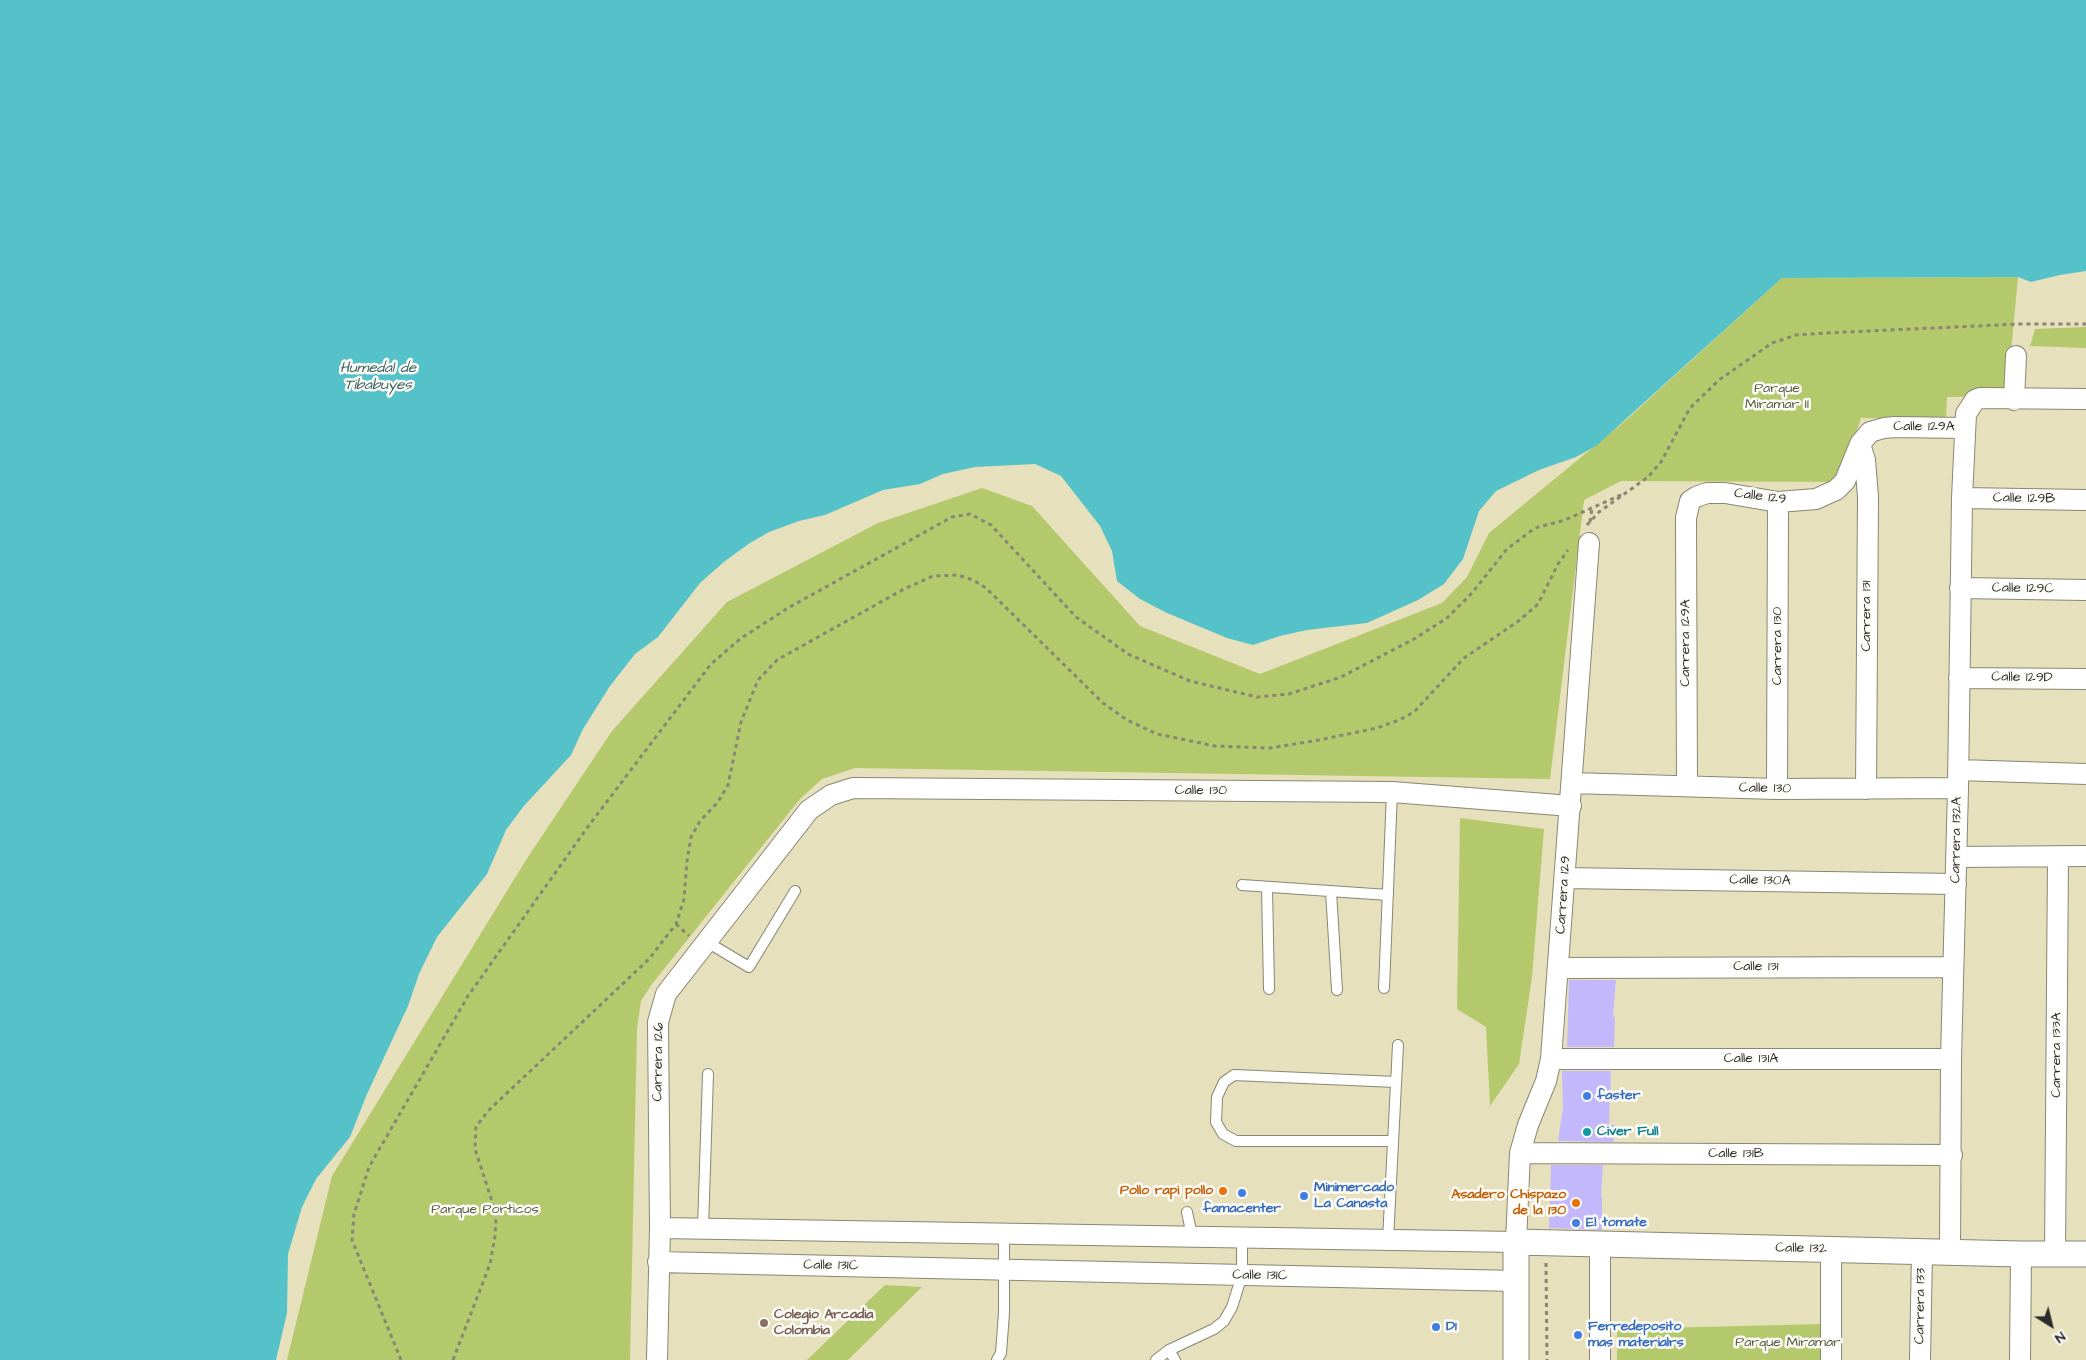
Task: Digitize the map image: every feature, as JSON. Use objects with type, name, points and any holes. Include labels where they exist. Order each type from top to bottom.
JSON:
[{"type":"street","points":[[2014,400],[2016,356]]},
{"type":"street","points":[[1965,428],[1966,414],[1974,400],[1980,398],[2014,400],[2086,399]]},
{"type":"street","name":"Calle 129A","points":[[1860,444],[1870,432],[1884,428],[1965,428]]},
{"type":"street","name":"Carrera 132A","points":[[1950,1252],[1951,1059],[1965,428]]},
{"type":"street","name":"Calle 129","points":[[1690,501],[1707,493],[1725,493],[1778,502],[1816,500],[1836,490],[1845,481],[1860,444]]},
{"type":"street","name":"Carrera 131","points":[[1860,444],[1865,460],[1868,498],[1866,789]]},
{"type":"street","name":"Calle 129B","points":[[1962,498],[2086,500]]},
{"type":"street","name":"Carrera 129A","points":[[1687,786],[1686,518],[1690,501]]},
{"type":"street","name":"Carrera 130","points":[[1777,789],[1778,502]]},
{"type":"street","name":"Carrera 129","points":[[1516,1242],[1520,1153],[1528,1125],[1546,1081],[1551,1059],[1571,806],[1582,538]]},
{"type":"street","name":"Calle 129C","points":[[1960,588],[2086,590]]},
{"type":"street","name":"Calle 129D","points":[[1959,678],[2086,679]]},
{"type":"street","name":"Calle 130","points":[[1572,783],[1777,789],[1866,789],[1958,779],[2086,774]]},
{"type":"street","name":"Calle 130","points":[[832,795],[853,788],[1392,792],[1571,806]]},
{"type":"street","name":"Carrera 126","points":[[658,1360],[660,1228],[658,1022],[666,994],[810,810],[832,795]]},
{"type":"street","points":[[1956,857],[2086,856]]},
{"type":"street","name":"Carrera 133A","points":[[2055,1254],[2058,857]]},
{"type":"street","name":"Calle 130A","points":[[1565,878],[1956,884]]},
{"type":"street","name":"Calle 131","points":[[1558,968],[1953,967]]},
{"type":"street","name":"Calle 131A","points":[[1551,1059],[1951,1059]]},
{"type":"street","name":"Calle 131B","points":[[1520,1153],[1952,1155]]},
{"type":"street","points":[[660,1228],[1516,1242],[1516,1360]]},
{"type":"street","name":"Calle 132","points":[[1516,1242],[2086,1254]]},
{"type":"street","points":[[1600,1244],[1600,1360]]},
{"type":"street","points":[[1831,1250],[1831,1360]]},
{"type":"street","name":"Carrera 133","points":[[1920,1360],[1922,1252]]},
{"type":"street","points":[[2020,1360],[2021,1254]]},
{"type":"street","name":"Calle 131C","points":[[658,1262],[1516,1281]]},
{"type":"lane","points":[[1384,988],[1392,792]]},
{"type":"lane","points":[[1242,885],[1388,895]]},
{"type":"lane","points":[[1267,887],[1270,989]]},
{"type":"lane","points":[[707,942],[749,967],[795,891]]},
{"type":"lane","points":[[1331,892],[1337,990]]},
{"type":"lane","points":[[1388,1240],[1398,1045]]},
{"type":"lane","points":[[703,1229],[708,1074]]},
{"type":"lane","points":[[1393,1141],[1236,1141],[1223,1134],[1216,1122],[1217,1097],[1224,1082],[1234,1075],[1396,1082]]},
{"type":"lane","points":[[1187,1212],[1192,1236]]},
{"type":"lane","points":[[997,1360],[1001,1353],[1004,1313],[1004,1234]]},
{"type":"lane","points":[[1156,1360],[1169,1350],[1214,1329],[1224,1321],[1232,1307],[1242,1275],[1242,1237]]},
{"type":"lane","points":[[1169,1350],[1175,1360]]},
{"type":"path","points":[[453,1360],[490,1264],[495,1236],[496,1219],[492,1198],[476,1149],[476,1127],[488,1111],[649,959],[676,924],[684,899],[691,837],[700,821],[718,802],[728,785],[741,722],[758,680],[777,660],[904,589],[934,576],[958,575],[973,580],[986,588],[1103,703],[1127,720],[1157,734],[1215,746],[1270,748],[1376,728],[1399,720],[1414,712],[1464,658],[1520,620],[1538,604],[1558,564],[1582,538],[1599,512],[1648,477],[1661,462],[1690,408],[1719,380],[1772,343],[1796,335],[2019,324],[2086,324]]},
{"type":"path","points":[[1545,1242],[1547,1360]]},
{"type":"green space","name":"Parque Porticos","points":[[2018,277],[2007,396],[1947,397],[1946,419],[1861,418],[1840,482],[1621,481],[1584,500],[1550,779],[855,768],[822,779],[800,799],[652,984],[641,1001],[637,1029],[630,1360],[287,1360],[332,1176],[526,860],[612,731],[727,602],[878,523],[982,488],[1032,506],[1140,626],[1260,674],[1442,603],[1467,577],[1489,533],[1625,421],[1782,278]]},
{"type":"green space","points":[[2086,327],[2086,348],[2030,346],[2035,329]]},
{"type":"green space","points":[[1460,818],[1544,829],[1532,977],[1519,1064],[1490,1106],[1486,1027],[1457,1009]]},
{"type":"green space","points":[[885,1285],[922,1287],[848,1360],[807,1360]]},
{"type":"green space","name":"Parque Miramar","points":[[1822,1324],[1822,1360],[1617,1360],[1617,1329]]},
{"type":"water","name":"Humedal de Tibabuyes","points":[[0,0],[2086,0],[2086,271],[2031,282],[2018,277],[1782,278],[1596,446],[1576,457],[1539,470],[1496,491],[1479,511],[1463,559],[1444,584],[1418,600],[1367,623],[1307,630],[1253,645],[1227,638],[1167,613],[1140,599],[1117,581],[1112,551],[1100,526],[1061,476],[1035,464],[975,467],[943,474],[920,484],[883,490],[825,515],[799,521],[769,532],[725,561],[700,583],[658,637],[635,654],[610,686],[583,729],[571,755],[523,807],[506,830],[487,874],[437,937],[419,974],[408,1006],[367,1094],[350,1137],[316,1179],[302,1207],[288,1254],[287,1313],[276,1360],[0,1360]]},
{"type":"building","points":[[1569,980],[1616,980],[1613,1017],[1615,1017],[1614,1047],[1567,1047]]},
{"type":"building","points":[[1562,1071],[1611,1071],[1609,1125],[1616,1125],[1613,1142],[1558,1141],[1563,1107]]},
{"type":"building","points":[[1551,1165],[1603,1165],[1601,1197],[1602,1230],[1549,1228]]},
{"type":"place","name":"faster","points":[[1587,1096]]},
{"type":"place","name":"Civer Full","points":[[1587,1132]]},
{"type":"place","name":"Pollo rapi pollo","points":[[1223,1191]]},
{"type":"place","name":"famacenter","points":[[1242,1193]]},
{"type":"place","name":"Minimercado La Canasta","points":[[1304,1196]]},
{"type":"place","name":"Asadero Chispazo de la 130","points":[[1576,1203]]},
{"type":"place","name":"El tomate","points":[[1576,1223]]},
{"type":"place","name":"Colegio Arcadia Colombia","points":[[764,1323]]},
{"type":"place","name":"D1","points":[[1436,1327]]},
{"type":"place","name":"Ferredeposito mas materialrs","points":[[1578,1335]]},
{"type":"park label","name":"Parque Miramar II","points":[[1777,398]]}]
